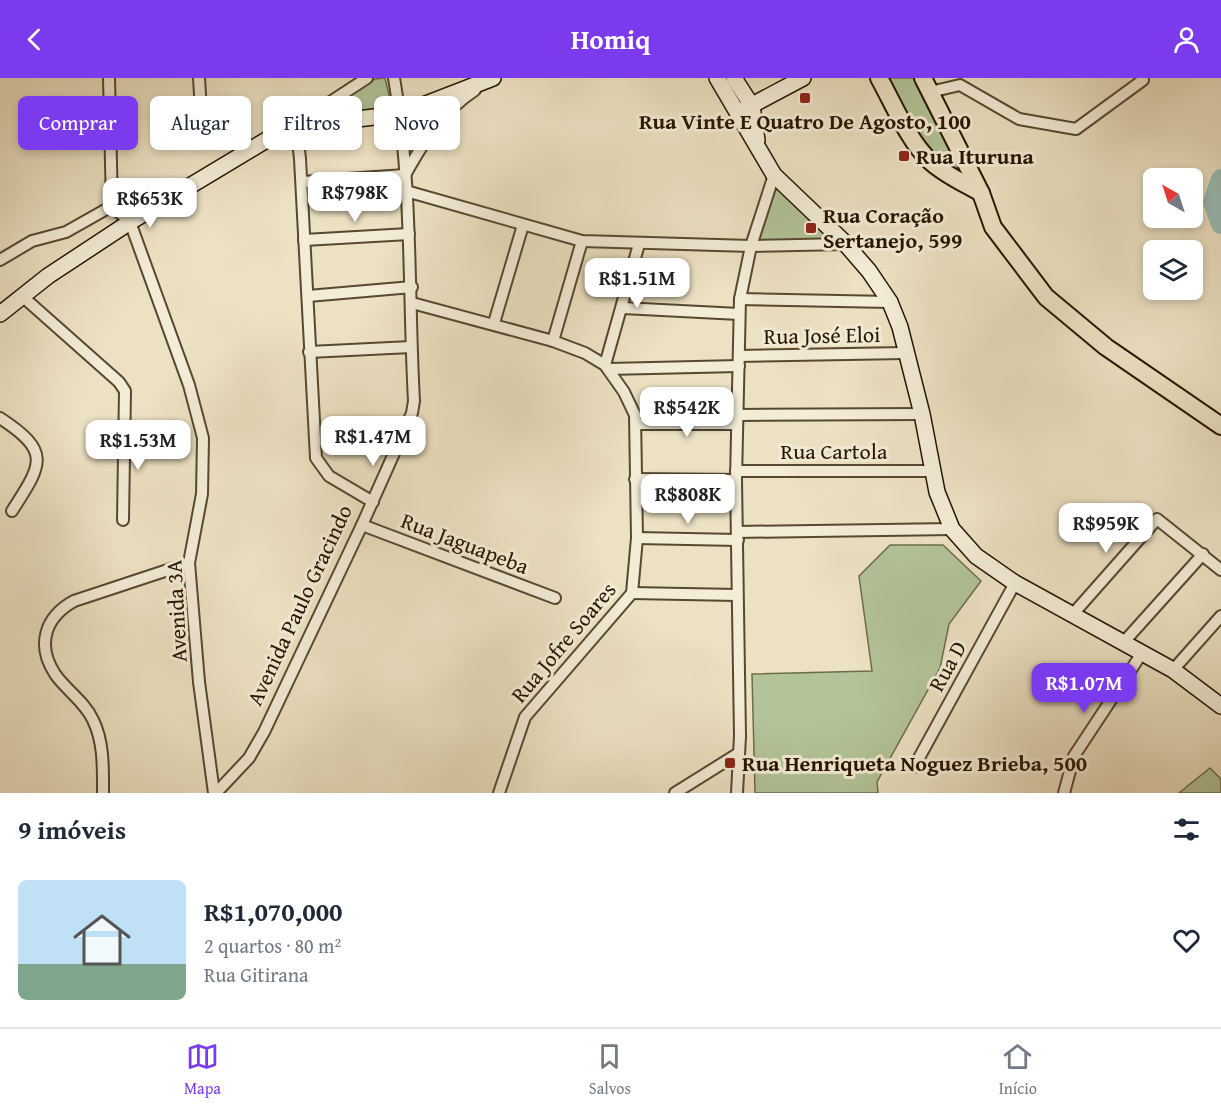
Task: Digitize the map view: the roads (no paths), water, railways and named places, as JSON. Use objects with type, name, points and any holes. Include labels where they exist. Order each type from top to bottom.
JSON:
[{"type":"main road","points":[[879,78],[918,147],[944,172],[981,193]]},
{"type":"main road","points":[[926,85],[966,161],[993,227],[1046,297],[1106,347],[1221,426]]},
{"type":"main road","points":[[944,172],[957,170],[966,161]]},
{"type":"street","points":[[109,78],[112,206],[130,222]]},
{"type":"street","points":[[199,78],[200,96]]},
{"type":"street","points":[[339,96],[367,78]]},
{"type":"street","name":"Avenida Paulo Gracindo","points":[[394,78],[397,96]]},
{"type":"street","points":[[717,78],[774,175],[845,244],[869,271],[890,302],[900,327],[922,414],[932,471],[952,529],[976,556],[1015,583],[1173,670],[1221,705]]},
{"type":"street","points":[[726,94],[738,82],[756,78]]},
{"type":"street","points":[[738,113],[802,78]]},
{"type":"street","points":[[447,96],[492,79]]},
{"type":"street","points":[[302,182],[405,175],[422,144],[445,113],[492,79]]},
{"type":"street","points":[[926,85],[960,85],[1019,119],[1076,129],[1143,80]]},
{"type":"street","points":[[738,82],[752,106],[758,149]]},
{"type":"street","points":[[0,314],[22,296],[130,222],[263,142]]},
{"type":"street","points":[[299,150],[316,459],[329,477],[373,502]]},
{"type":"street","name":"Avenida Paulo Gracindo","points":[[215,793],[249,758],[264,732],[373,502],[412,413],[414,402],[411,347],[412,287],[403,150]]},
{"type":"street","points":[[737,793],[739,753],[736,475],[740,299],[751,246],[774,175]]},
{"type":"street","points":[[406,190],[582,241],[751,246],[845,244]]},
{"type":"street","points":[[0,260],[32,241],[66,232],[112,206]]},
{"type":"street","name":"Avenida 3A","points":[[130,222],[189,384],[203,438],[202,494],[189,563],[199,682],[215,793]]},
{"type":"street","points":[[494,323],[523,225]]},
{"type":"street","points":[[304,240],[409,234]]},
{"type":"street","points":[[553,340],[582,241]]},
{"type":"street","points":[[412,303],[553,340],[606,367],[639,244]]},
{"type":"street","points":[[308,296],[412,287]]},
{"type":"street","points":[[22,296],[119,382],[125,391],[123,520]]},
{"type":"street","points":[[740,299],[890,302]]},
{"type":"street","points":[[623,308],[740,315]]},
{"type":"street","points":[[309,352],[411,347]]},
{"type":"street","name":"Rua José Eloi","points":[[606,367],[905,353]]},
{"type":"street","name":"Rua Jofre Soares","points":[[499,793],[525,717],[632,592],[637,538],[636,424],[629,401],[606,367]]},
{"type":"street","points":[[636,424],[922,414]]},
{"type":"street","points":[[0,418],[29,438],[37,459],[34,476],[12,511]]},
{"type":"street","name":"Rua Cartola","points":[[635,479],[932,471]]},
{"type":"street","points":[[1073,614],[1153,521],[1161,521],[1221,570]]},
{"type":"street","name":"Rua Jaguapeba","points":[[362,525],[555,598]]},
{"type":"street","points":[[637,538],[952,529]]},
{"type":"street","points":[[1123,643],[1203,554]]},
{"type":"street","points":[[103,793],[103,759],[94,721],[50,664],[44,639],[48,625],[61,608],[74,601],[189,563]]},
{"type":"street","name":"Rua D","points":[[914,767],[1015,583]]},
{"type":"street","points":[[632,592],[737,595]]},
{"type":"street","points":[[1173,670],[1221,616]]},
{"type":"street","points":[[1064,793],[1074,756],[1142,653]]},
{"type":"street","points":[[675,793],[739,753]]},
{"type":"waterway","points":[[1221,179],[1213,202],[1221,224]]},
{"type":"place","name":"Rua Vinte E Quatro De Agosto, 100","points":[[805,98]]},
{"type":"place","name":"Rua Ituruna","points":[[904,156]]},
{"type":"place","name":"Rua Coração Sertanejo, 599","points":[[811,228]]},
{"type":"place","name":"Rua Henriqueta Noguez Brieba, 500","points":[[730,763]]}]
